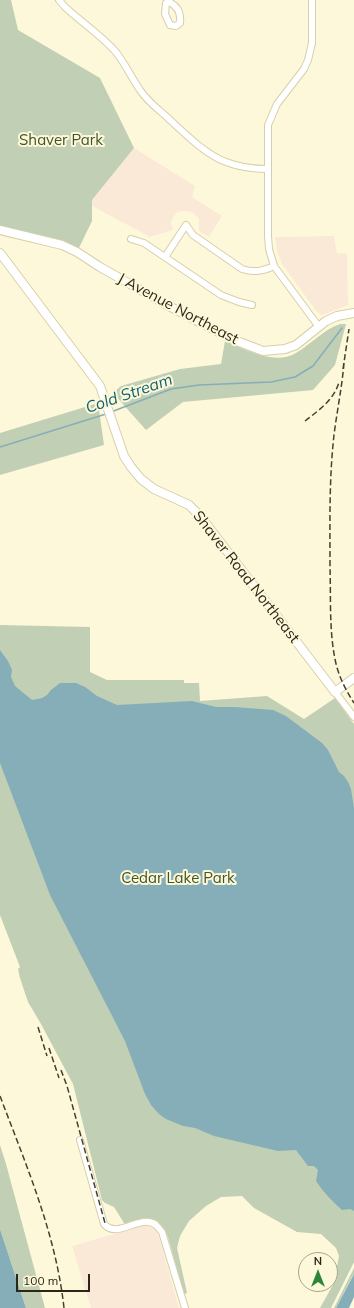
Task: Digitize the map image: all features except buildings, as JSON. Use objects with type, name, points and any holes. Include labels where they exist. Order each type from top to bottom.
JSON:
[{"type":"street","points":[[59,0],[115,51],[146,98],[209,153],[224,162],[248,168],[267,169]]},
{"type":"street","points":[[312,0],[311,52],[304,69],[282,95],[272,112],[268,125],[268,236],[269,249],[274,266],[319,327]]},
{"type":"street","points":[[165,257],[186,225],[193,235],[242,269],[256,271],[265,270],[274,266]]},
{"type":"street","name":"J Avenue Northeast","points":[[0,230],[62,245],[77,252],[100,267],[167,305],[234,340],[263,351],[285,349],[296,345],[319,327],[337,316],[354,313]]},
{"type":"street","points":[[131,239],[144,243],[221,295],[252,305]]},
{"type":"street","name":"Shaver Road Northeast","points":[[0,253],[98,382],[104,394],[124,456],[131,467],[141,479],[154,489],[189,505],[201,517],[354,717]]},
{"type":"street","points":[[335,692],[354,678]]},
{"type":"street","points":[[80,1140],[104,1224],[106,1227],[113,1229],[123,1228],[144,1222],[151,1222],[157,1225],[162,1232],[185,1308]]},
{"type":"shaded area","points":[[134,148],[195,186],[192,197],[222,216],[209,237],[199,231],[199,219],[194,213],[187,211],[176,213],[171,222],[173,230],[150,237],[92,206],[92,200]]},
{"type":"shaded area","points":[[334,236],[337,253],[347,254],[348,305],[322,315],[317,312],[282,264],[277,251],[275,237]]},
{"type":"shaded area","points":[[146,1225],[155,1229],[159,1237],[179,1308],[91,1308],[72,1246]]},
{"type":"green space","name":"Shaver Park","points":[[0,0],[11,0],[18,30],[100,78],[134,148],[92,200],[92,221],[77,252],[0,230]]},
{"type":"green space","points":[[340,324],[346,324],[335,365],[313,390],[183,402],[146,430],[113,393],[121,386],[180,369],[221,364],[225,341],[260,355],[278,358],[287,357],[296,353],[323,333]]},
{"type":"green space","points":[[98,403],[104,445],[0,475],[0,433]]},
{"type":"green space","name":"Cedar Lake Park","points":[[0,625],[90,627],[90,672],[107,680],[184,680],[184,683],[199,683],[200,701],[267,696],[304,719],[335,698],[354,724],[354,1262],[331,1308],[320,1308],[329,1292],[338,1292],[339,1256],[336,1248],[321,1234],[297,1232],[254,1208],[242,1196],[221,1197],[206,1206],[189,1221],[180,1236],[177,1248],[187,1293],[184,1294],[168,1237],[162,1226],[157,1221],[148,1219],[124,1223],[114,1207],[102,1200],[73,1084],[28,1002],[20,978],[18,969],[20,967],[0,915]]},
{"type":"green space","points":[[0,1145],[45,1308],[26,1308],[0,1229]]},
{"type":"green space","points":[[354,1268],[354,1274],[336,1308],[334,1308]]},
{"type":"water","name":"Cedar Lake Park","points":[[0,650],[8,661],[12,670],[11,677],[15,686],[32,700],[42,698],[47,695],[60,683],[76,683],[85,687],[97,696],[117,705],[192,701],[216,707],[273,710],[286,716],[322,743],[328,750],[339,772],[348,782],[351,789],[354,808],[354,1211],[350,1209],[342,1210],[328,1196],[316,1181],[318,1170],[314,1166],[308,1166],[296,1150],[278,1151],[214,1136],[166,1119],[151,1105],[145,1094],[125,1041],[50,895],[0,763]]},
{"type":"water","points":[[0,1229],[26,1308],[0,1308]]},
{"type":"water","points":[[354,1274],[354,1297],[349,1308],[336,1308]]},
{"type":"waterway","name":"Cold Stream","points":[[111,412],[171,389],[199,385],[271,382],[295,377],[313,366],[342,328]]},
{"type":"waterway","name":"Cold Stream","points":[[0,447],[106,414]]},
{"type":"railway","points":[[343,369],[349,329]]},
{"type":"railway","points":[[344,363],[331,468],[331,614],[333,648],[336,665],[342,682],[354,703]]},
{"type":"railway","points":[[305,421],[321,409],[330,399],[339,382]]},
{"type":"railway","points":[[38,1027],[47,1056]]},
{"type":"railway","points":[[49,1048],[59,1078]]},
{"type":"railway","points":[[61,1070],[67,1086],[105,1223]]},
{"type":"railway","points":[[0,1096],[39,1200],[54,1253],[64,1308]]}]
